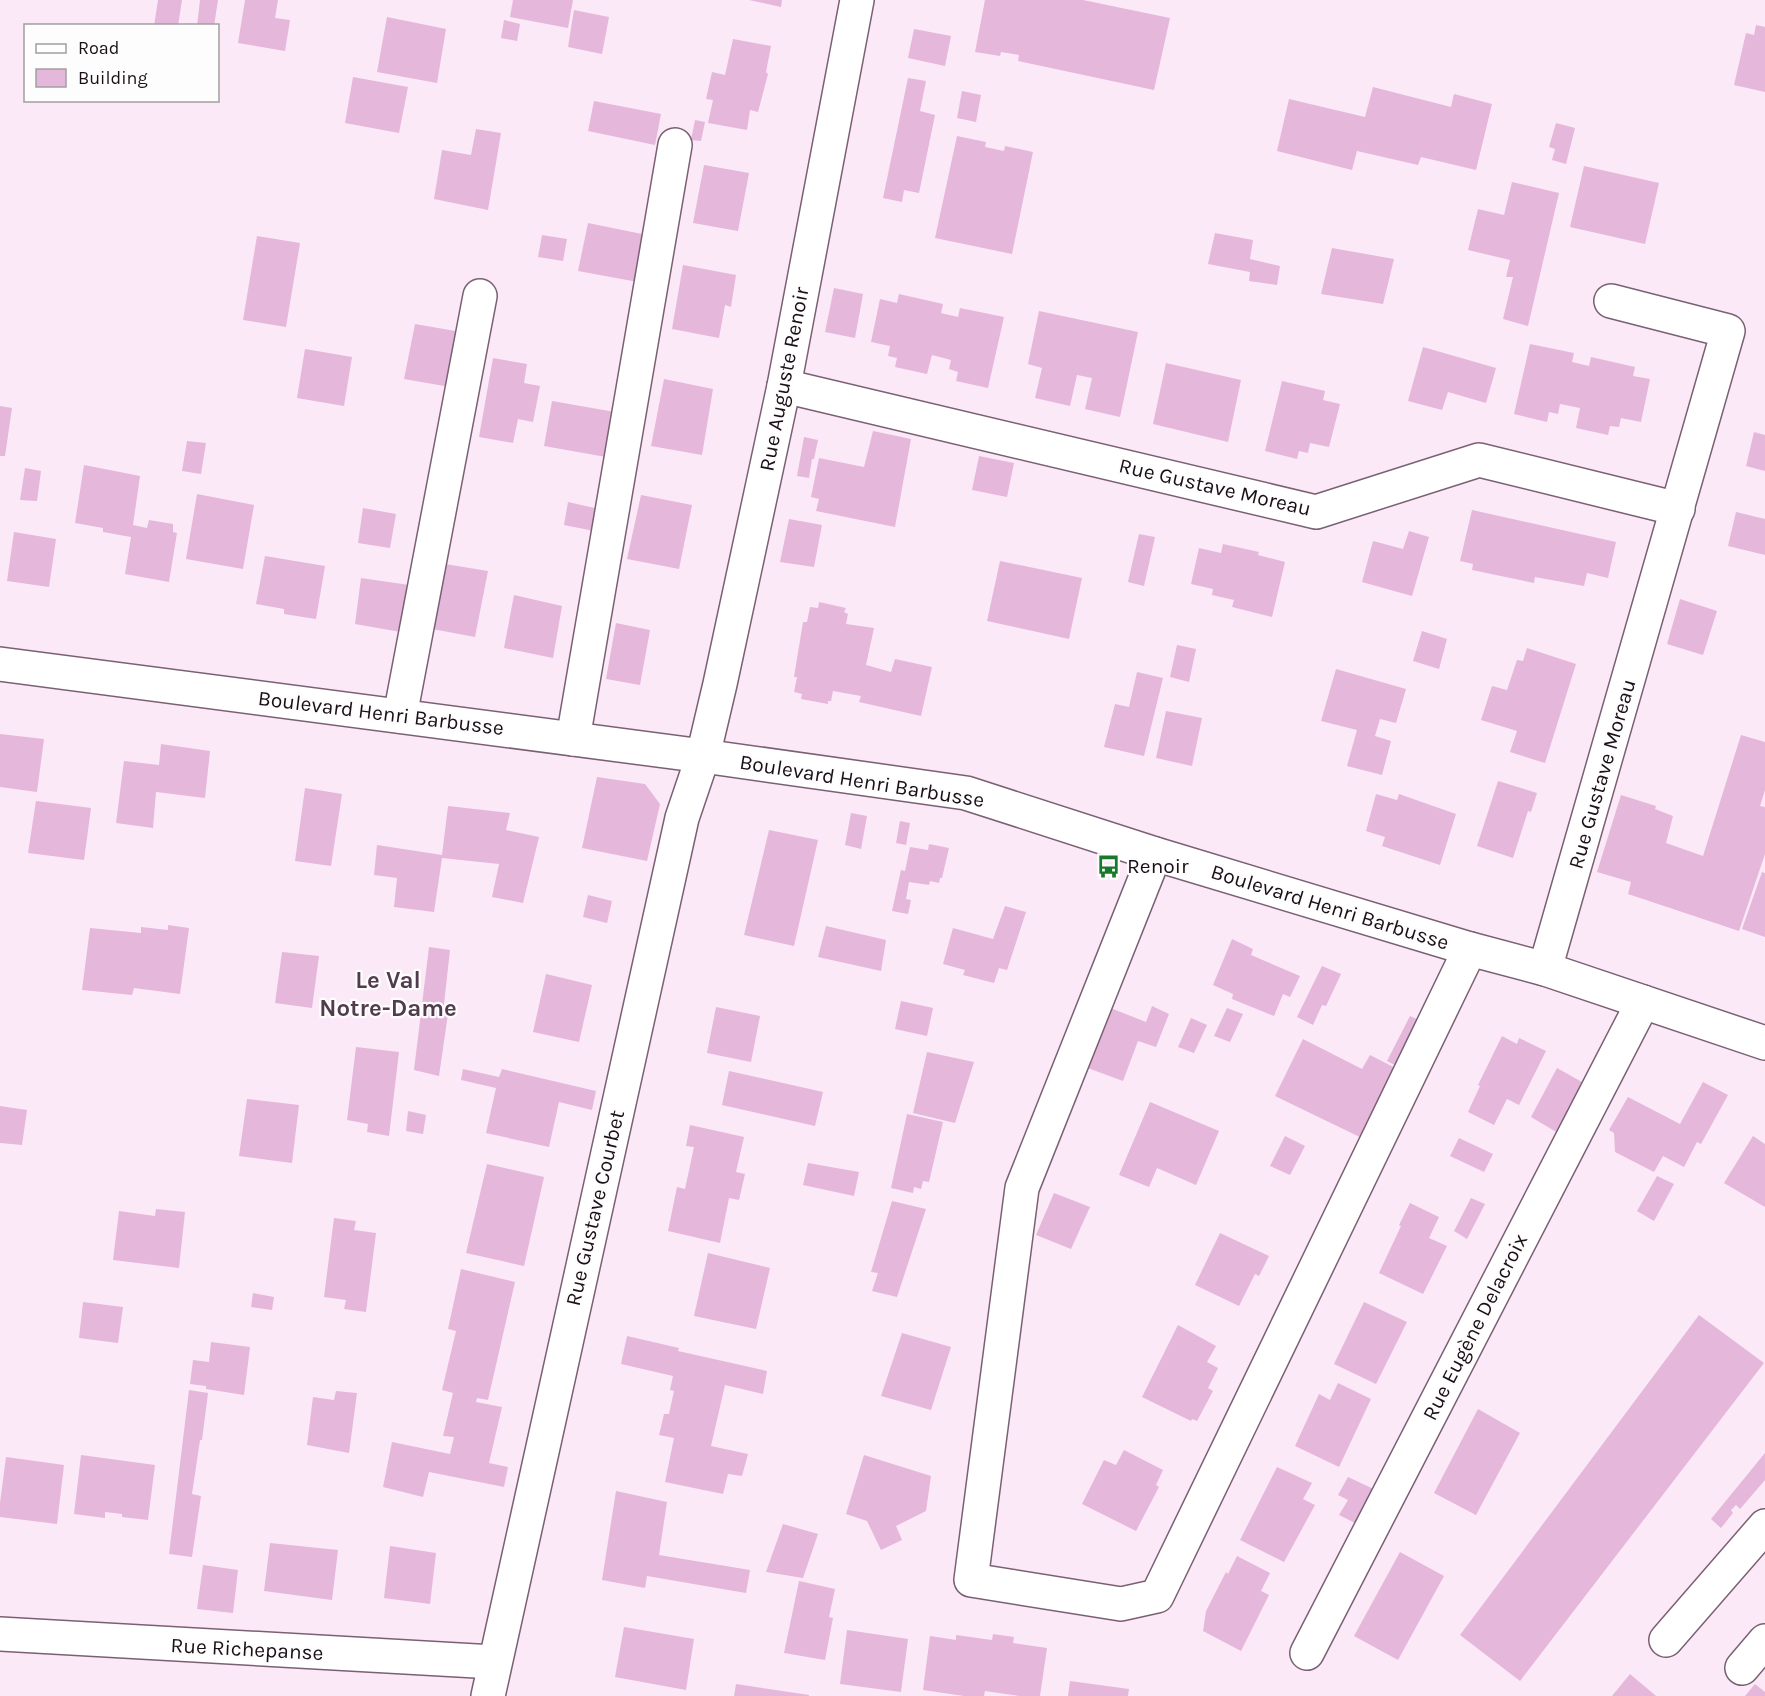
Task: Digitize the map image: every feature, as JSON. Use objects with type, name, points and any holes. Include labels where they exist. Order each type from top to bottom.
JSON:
[{"type":"street","name":"Rue Auguste Renoir","points":[[703,756],[784,386],[857,0]]},
{"type":"street","points":[[573,739],[675,145]]},
{"type":"street","points":[[400,716],[480,296]]},
{"type":"street","name":"Rue Gustave Moreau","points":[[1545,969],[1728,331],[1611,301]]},
{"type":"street","name":"Rue Gustave Moreau","points":[[784,386],[1316,512],[1479,460],[1678,509]]},
{"type":"street","name":"Boulevard Henri Barbusse","points":[[0,664],[703,756],[966,793],[1155,854],[1470,949],[1545,969],[1765,1043]]},
{"type":"street","name":"Rue Gustave Courbet","points":[[488,1696],[682,818],[703,756]]},
{"type":"street","points":[[1155,854],[1022,1188],[971,1580],[1121,1604],[1157,1596],[1470,949]]},
{"type":"street","name":"Rue Eugène Delacroix","points":[[1308,1653],[1643,1002]]},
{"type":"street","points":[[1666,1640],[1765,1526]]},
{"type":"street","name":"Rue Richepanse","points":[[0,1634],[494,1662]]},
{"type":"street","points":[[1742,1668],[1765,1641]]},
{"type":"building","points":[[158,0],[182,0],[178,24],[154,24]]},
{"type":"building","points":[[200,0],[218,0],[214,24],[197,24]]},
{"type":"building","points":[[245,0],[278,0],[275,18],[290,20],[285,51],[238,43]]},
{"type":"building","points":[[513,0],[573,0],[568,28],[510,17]]},
{"type":"building","points":[[749,0],[782,0],[781,7]]},
{"type":"building","points":[[985,0],[1083,0],[1170,18],[1154,90],[1018,61],[1019,55],[1001,52],[1000,56],[975,52]]},
{"type":"building","points":[[574,10],[609,17],[602,54],[568,47]]},
{"type":"building","points":[[387,17],[446,29],[437,83],[377,72]]},
{"type":"building","points":[[504,20],[520,24],[517,41],[501,38]]},
{"type":"building","points":[[1756,25],[1765,27],[1765,92],[1734,85],[1746,33],[1754,35]]},
{"type":"building","points":[[914,29],[951,36],[945,66],[908,58]]},
{"type":"building","points":[[733,39],[771,46],[766,72],[768,74],[758,112],[750,110],[747,130],[708,123],[713,100],[706,99],[712,72],[725,75]]},
{"type":"building","points":[[353,77],[408,87],[399,133],[345,123]]},
{"type":"building","points":[[908,78],[926,81],[920,111],[935,115],[919,193],[904,190],[902,202],[883,198]]},
{"type":"building","points":[[1373,87],[1451,107],[1454,94],[1492,104],[1476,170],[1421,157],[1418,165],[1357,151],[1352,170],[1277,151],[1289,99],[1365,117]]},
{"type":"building","points":[[962,91],[981,95],[976,122],[957,118]]},
{"type":"building","points":[[594,101],[661,114],[655,145],[588,131]]},
{"type":"building","points":[[695,120],[705,122],[701,141],[691,140]]},
{"type":"building","points":[[1556,123],[1575,128],[1566,164],[1552,160],[1555,149],[1549,147]]},
{"type":"building","points":[[476,129],[501,133],[488,210],[434,199],[442,150],[471,155]]},
{"type":"building","points":[[957,136],[986,142],[985,147],[1004,151],[1005,146],[1033,152],[1012,254],[935,238]]},
{"type":"building","points":[[704,165],[749,173],[738,231],[693,223]]},
{"type":"building","points":[[1584,166],[1659,183],[1645,244],[1570,227]]},
{"type":"building","points":[[1512,182],[1559,193],[1528,326],[1503,319],[1513,277],[1506,277],[1510,260],[1468,250],[1478,209],[1504,215]]},
{"type":"building","points":[[588,223],[647,235],[638,282],[578,271]]},
{"type":"building","points":[[1215,233],[1253,240],[1250,259],[1280,266],[1277,285],[1249,281],[1250,272],[1208,264]]},
{"type":"building","points":[[542,235],[567,239],[563,261],[538,257]]},
{"type":"building","points":[[257,236],[300,243],[286,327],[243,320]]},
{"type":"building","points":[[1332,248],[1394,259],[1383,304],[1321,294]]},
{"type":"building","points":[[683,265],[736,275],[731,307],[725,305],[719,338],[672,329]]},
{"type":"building","points":[[834,288],[863,294],[855,338],[825,332]]},
{"type":"building","points":[[899,294],[943,304],[941,313],[958,317],[960,308],[1004,317],[988,388],[956,381],[958,372],[949,369],[951,360],[932,355],[927,374],[895,367],[897,358],[888,356],[890,346],[871,342],[880,299],[897,303]]},
{"type":"building","points":[[1039,311],[1138,332],[1120,417],[1085,409],[1092,378],[1077,375],[1070,406],[1035,398],[1042,368],[1028,364]]},
{"type":"building","points":[[415,324],[461,332],[450,387],[404,379]]},
{"type":"building","points":[[1530,344],[1574,353],[1572,362],[1589,366],[1591,357],[1635,367],[1633,376],[1650,379],[1641,422],[1621,418],[1619,427],[1610,426],[1608,435],[1576,428],[1580,408],[1560,404],[1558,414],[1549,412],[1547,422],[1514,414]]},
{"type":"building","points":[[1423,347],[1496,368],[1486,403],[1448,392],[1442,410],[1408,401]]},
{"type":"building","points":[[305,349],[352,357],[344,406],[297,398]]},
{"type":"building","points":[[493,358],[527,364],[524,383],[540,386],[533,422],[518,419],[513,443],[479,437]]},
{"type":"building","points":[[1166,363],[1241,380],[1228,442],[1153,424]]},
{"type":"building","points":[[664,379],[713,389],[702,455],[651,446]]},
{"type":"building","points":[[1282,381],[1325,391],[1323,400],[1340,404],[1329,447],[1310,443],[1308,453],[1299,451],[1297,459],[1265,451]]},
{"type":"building","points":[[552,401],[615,412],[606,457],[544,446]]},
{"type":"building","points":[[0,406],[12,408],[5,456],[0,456]]},
{"type":"building","points":[[873,431],[911,439],[895,527],[816,511],[819,499],[811,497],[819,458],[864,467]]},
{"type":"building","points":[[1754,432],[1765,435],[1765,471],[1746,466]]},
{"type":"building","points":[[804,437],[818,440],[809,478],[797,476]]},
{"type":"building","points":[[187,441],[206,443],[201,474],[182,471]]},
{"type":"building","points":[[979,456],[1014,463],[1007,497],[972,490]]},
{"type":"building","points":[[84,465],[140,476],[133,525],[147,528],[149,520],[173,524],[173,532],[177,533],[169,582],[125,574],[131,537],[103,532],[103,528],[75,523]]},
{"type":"building","points":[[25,468],[41,471],[37,501],[20,500]]},
{"type":"building","points":[[197,494],[254,505],[243,569],[186,559]]},
{"type":"building","points":[[641,495],[692,505],[679,569],[627,559]]},
{"type":"building","points":[[568,502],[599,509],[594,531],[564,525]]},
{"type":"building","points":[[363,508],[396,514],[390,548],[358,543]]},
{"type":"building","points":[[1472,510],[1616,542],[1608,578],[1587,573],[1584,586],[1535,577],[1534,583],[1472,570],[1473,564],[1460,561]]},
{"type":"building","points":[[1736,512],[1765,519],[1765,555],[1728,546]]},
{"type":"building","points":[[789,519],[822,525],[814,567],[780,562]]},
{"type":"building","points":[[1409,531],[1429,537],[1412,596],[1362,582],[1373,541],[1403,549]]},
{"type":"building","points":[[14,532],[56,539],[49,587],[7,581]]},
{"type":"building","points":[[1139,534],[1155,537],[1144,586],[1128,582]]},
{"type":"building","points":[[1223,544],[1259,552],[1258,555],[1285,562],[1272,617],[1232,607],[1234,600],[1212,595],[1213,589],[1191,584],[1199,548],[1221,553]]},
{"type":"building","points":[[265,556],[325,566],[316,619],[284,614],[284,609],[256,604]]},
{"type":"building","points":[[1000,561],[1082,578],[1069,639],[987,621]]},
{"type":"building","points":[[439,563],[488,571],[475,637],[427,628]]},
{"type":"building","points":[[361,578],[409,585],[401,632],[355,624]]},
{"type":"building","points":[[514,595],[562,606],[553,658],[504,648]]},
{"type":"building","points":[[1680,599],[1717,611],[1703,655],[1667,644]]},
{"type":"building","points":[[819,602],[846,608],[844,612],[848,614],[846,624],[874,628],[866,665],[891,672],[895,659],[932,667],[921,716],[859,702],[861,696],[833,691],[828,704],[801,699],[802,694],[794,692],[797,677],[794,677],[803,622],[807,622],[810,607],[818,608]]},
{"type":"building","points":[[616,623],[650,630],[640,685],[606,679]]},
{"type":"building","points":[[1422,631],[1447,639],[1439,669],[1413,661]]},
{"type":"building","points":[[1177,645],[1196,649],[1189,682],[1170,677]]},
{"type":"building","points":[[1527,648],[1576,664],[1545,763],[1510,752],[1517,731],[1481,720],[1492,686],[1507,690],[1517,660],[1523,661]]},
{"type":"building","points":[[1336,669],[1406,689],[1396,723],[1380,719],[1375,736],[1391,741],[1382,775],[1347,766],[1357,730],[1321,721]]},
{"type":"building","points":[[1137,672],[1163,678],[1144,756],[1104,747],[1115,704],[1129,707]]},
{"type":"building","points":[[1166,711],[1202,718],[1192,766],[1156,758]]},
{"type":"building","points":[[0,734],[44,739],[37,792],[0,787]]},
{"type":"building","points":[[1741,735],[1765,742],[1765,790],[1760,806],[1765,807],[1765,854],[1739,931],[1628,894],[1631,882],[1597,872],[1621,795],[1656,806],[1655,809],[1673,816],[1666,843],[1703,856]]},
{"type":"building","points":[[161,744],[210,751],[205,798],[156,792],[153,828],[116,823],[124,761],[159,765]]},
{"type":"building","points":[[597,777],[645,784],[660,804],[647,861],[582,848]]},
{"type":"building","points":[[1498,781],[1537,793],[1531,812],[1528,811],[1513,858],[1477,846]]},
{"type":"building","points":[[305,788],[342,794],[331,866],[295,861]]},
{"type":"building","points":[[1376,794],[1397,800],[1399,794],[1456,814],[1440,865],[1382,846],[1385,837],[1366,831]]},
{"type":"building","points":[[36,801],[91,808],[84,860],[28,853]]},
{"type":"building","points":[[448,806],[510,813],[506,830],[539,837],[523,903],[492,897],[499,864],[442,858],[434,912],[394,907],[397,878],[374,875],[377,845],[442,855]]},
{"type":"building","points":[[851,813],[867,816],[861,849],[845,845]]},
{"type":"building","points":[[900,821],[910,823],[906,845],[896,843]]},
{"type":"building","points":[[769,830],[818,840],[794,946],[744,935]]},
{"type":"building","points":[[929,844],[949,848],[942,878],[939,883],[930,881],[929,885],[909,882],[906,899],[911,900],[908,914],[892,911],[901,870],[905,871],[910,847],[928,850]]},
{"type":"building","points":[[1762,872],[1765,873],[1765,937],[1742,929]]},
{"type":"building","points":[[588,895],[612,901],[607,923],[583,917]]},
{"type":"building","points":[[1005,906],[1026,912],[1007,970],[999,968],[994,983],[963,975],[965,970],[943,964],[953,928],[993,939]]},
{"type":"building","points":[[168,925],[189,928],[180,994],[134,988],[132,995],[82,990],[90,928],[141,933],[141,927],[168,930]]},
{"type":"building","points":[[826,926],[886,940],[881,971],[818,957]]},
{"type":"building","points":[[1232,939],[1253,949],[1251,955],[1300,976],[1290,997],[1283,994],[1274,1016],[1232,999],[1233,994],[1213,985]]},
{"type":"building","points":[[429,947],[450,950],[443,1013],[448,1014],[439,1076],[414,1070]]},
{"type":"building","points":[[282,952],[319,956],[312,1008],[275,1003]]},
{"type":"building","points":[[1322,966],[1341,974],[1326,1006],[1322,1005],[1313,1025],[1297,1017]]},
{"type":"building","points":[[546,974],[592,985],[579,1042],[533,1032]]},
{"type":"building","points":[[901,1001],[933,1008],[927,1036],[895,1029]]},
{"type":"building","points":[[1152,1006],[1169,1014],[1156,1047],[1138,1041],[1123,1081],[1085,1067],[1108,1007],[1146,1022]]},
{"type":"building","points":[[716,1007],[760,1016],[751,1062],[707,1053]]},
{"type":"building","points":[[1227,1008],[1243,1014],[1230,1042],[1214,1036]]},
{"type":"building","points":[[1410,1016],[1430,1025],[1406,1071],[1387,1061]]},
{"type":"building","points":[[1191,1018],[1207,1025],[1194,1053],[1178,1047]]},
{"type":"building","points":[[1502,1036],[1517,1044],[1519,1038],[1546,1051],[1519,1105],[1507,1099],[1494,1125],[1468,1112],[1480,1086],[1478,1085]]},
{"type":"building","points":[[1303,1039],[1362,1069],[1370,1055],[1405,1073],[1370,1142],[1275,1096]]},
{"type":"building","points":[[356,1047],[399,1052],[389,1136],[367,1132],[368,1124],[347,1120]]},
{"type":"building","points":[[927,1052],[974,1062],[955,1123],[913,1113]]},
{"type":"building","points":[[1557,1068],[1589,1086],[1563,1136],[1531,1117]]},
{"type":"building","points":[[463,1069],[499,1077],[502,1069],[596,1091],[592,1110],[559,1102],[549,1147],[486,1133],[496,1088],[461,1080]]},
{"type":"building","points":[[729,1071],[823,1092],[815,1126],[722,1105]]},
{"type":"building","points":[[1703,1082],[1728,1095],[1701,1144],[1697,1142],[1684,1167],[1663,1156],[1654,1172],[1615,1152],[1614,1133],[1609,1130],[1628,1097],[1680,1124]]},
{"type":"building","points":[[247,1099],[299,1105],[292,1163],[239,1156]]},
{"type":"building","points":[[1150,1102],[1219,1131],[1196,1185],[1157,1168],[1149,1187],[1119,1175]]},
{"type":"building","points":[[0,1106],[27,1110],[22,1145],[0,1143]]},
{"type":"building","points":[[408,1111],[426,1115],[423,1134],[406,1131]]},
{"type":"building","points":[[907,1114],[943,1122],[929,1182],[923,1181],[921,1189],[914,1187],[913,1193],[891,1188]]},
{"type":"building","points":[[690,1125],[744,1137],[736,1172],[745,1174],[739,1200],[729,1198],[720,1243],[668,1231],[677,1187],[685,1189],[694,1147],[686,1146]]},
{"type":"building","points":[[1285,1136],[1305,1146],[1290,1175],[1270,1166]]},
{"type":"building","points":[[1753,1136],[1765,1144],[1765,1207],[1724,1183]]},
{"type":"building","points":[[1459,1138],[1493,1154],[1484,1172],[1450,1156]]},
{"type":"building","points":[[808,1163],[859,1172],[854,1196],[803,1185]]},
{"type":"building","points":[[487,1164],[544,1177],[524,1266],[466,1253]]},
{"type":"building","points":[[1657,1176],[1674,1184],[1654,1221],[1637,1211]]},
{"type":"building","points":[[1054,1193],[1090,1207],[1071,1249],[1036,1235]]},
{"type":"building","points":[[1471,1198],[1485,1204],[1467,1239],[1454,1231]]},
{"type":"building","points":[[892,1201],[926,1209],[897,1297],[872,1291],[878,1273],[871,1272]]},
{"type":"building","points":[[1410,1203],[1439,1217],[1429,1238],[1447,1246],[1423,1294],[1379,1273]]},
{"type":"building","points":[[156,1209],[185,1212],[179,1268],[113,1260],[119,1211],[155,1216]]},
{"type":"building","points":[[334,1218],[356,1221],[354,1230],[376,1233],[366,1312],[344,1309],[346,1300],[324,1297]]},
{"type":"building","points":[[1220,1233],[1269,1256],[1259,1276],[1255,1274],[1239,1306],[1195,1285]]},
{"type":"building","points":[[708,1253],[770,1268],[756,1329],[694,1316]]},
{"type":"building","points":[[461,1269],[515,1282],[488,1400],[477,1398],[476,1402],[502,1407],[489,1463],[508,1467],[504,1487],[429,1472],[423,1497],[383,1487],[392,1442],[450,1454],[454,1437],[443,1436],[453,1393],[442,1390],[456,1331],[448,1329]]},
{"type":"building","points":[[253,1293],[274,1297],[272,1310],[251,1307]]},
{"type":"building","points":[[83,1302],[123,1307],[118,1343],[79,1338]]},
{"type":"building","points":[[1364,1302],[1407,1322],[1376,1384],[1334,1364]]},
{"type":"building","points":[[1699,1315],[1764,1363],[1520,1681],[1460,1635]]},
{"type":"building","points":[[1178,1325],[1216,1346],[1207,1362],[1218,1368],[1208,1388],[1213,1391],[1197,1421],[1192,1419],[1191,1421],[1142,1397]]},
{"type":"building","points":[[902,1333],[951,1347],[931,1410],[881,1396]]},
{"type":"building","points":[[627,1336],[679,1348],[678,1351],[767,1371],[763,1394],[725,1385],[711,1446],[748,1454],[742,1476],[728,1474],[723,1494],[665,1482],[674,1438],[659,1435],[664,1414],[669,1414],[674,1391],[670,1390],[673,1376],[621,1364]]},
{"type":"building","points":[[211,1342],[250,1347],[244,1395],[190,1384],[193,1360],[209,1362]]},
{"type":"building","points":[[1338,1383],[1371,1399],[1339,1467],[1295,1446],[1319,1394],[1330,1400]]},
{"type":"building","points":[[189,1390],[208,1393],[192,1494],[201,1496],[192,1557],[169,1554]]},
{"type":"building","points":[[336,1391],[357,1393],[349,1453],[307,1445],[313,1397],[334,1400]]},
{"type":"building","points":[[1478,1409],[1520,1433],[1476,1515],[1434,1493]]},
{"type":"building","points":[[1124,1450],[1163,1470],[1156,1485],[1159,1487],[1136,1531],[1082,1504],[1104,1460],[1116,1465]]},
{"type":"building","points":[[1765,1453],[1765,1480],[1740,1509],[1736,1505],[1731,1510],[1733,1513],[1721,1528],[1711,1519]]},
{"type":"building","points":[[81,1455],[155,1465],[148,1520],[122,1517],[122,1514],[105,1512],[105,1518],[74,1514]]},
{"type":"building","points":[[864,1455],[931,1476],[926,1511],[896,1526],[902,1540],[881,1550],[867,1521],[846,1514]]},
{"type":"building","points":[[6,1457],[64,1465],[57,1524],[0,1517]]},
{"type":"building","points":[[1277,1467],[1312,1483],[1303,1499],[1315,1505],[1284,1562],[1240,1540]]},
{"type":"building","points":[[1348,1477],[1380,1492],[1361,1526],[1339,1515],[1348,1500],[1338,1495]]},
{"type":"building","points":[[616,1491],[667,1502],[659,1555],[750,1570],[746,1593],[647,1576],[645,1588],[602,1580]]},
{"type":"building","points":[[783,1524],[818,1534],[803,1578],[766,1572]]},
{"type":"building","points":[[270,1543],[338,1550],[332,1600],[264,1591]]},
{"type":"building","points":[[390,1546],[436,1553],[430,1604],[384,1598]]},
{"type":"building","points":[[1400,1552],[1444,1576],[1398,1660],[1354,1636]]},
{"type":"building","points":[[1237,1556],[1270,1573],[1261,1591],[1269,1595],[1241,1651],[1203,1631],[1206,1611]]},
{"type":"building","points":[[203,1565],[238,1570],[233,1613],[197,1609]]},
{"type":"building","points":[[799,1581],[835,1589],[829,1617],[833,1618],[825,1660],[784,1653]]},
{"type":"building","points":[[624,1627],[694,1639],[686,1690],[615,1677]]},
{"type":"building","points":[[847,1630],[908,1639],[901,1692],[840,1684]]},
{"type":"building","points":[[993,1634],[1014,1637],[1013,1643],[1047,1648],[1040,1696],[1019,1696],[985,1691],[984,1696],[964,1696],[923,1690],[930,1636],[956,1640],[956,1635],[992,1640]]},
{"type":"building","points":[[1630,1674],[1656,1696],[1612,1696]]},
{"type":"building","points":[[1070,1681],[1129,1689],[1128,1696],[1068,1696]]},
{"type":"building","points":[[736,1684],[809,1695],[809,1696],[734,1696]]},
{"type":"building","points":[[1755,1684],[1765,1692],[1765,1696],[1745,1696]]},
{"type":"place","name":"Renoir","points":[[1109,866]]},
{"type":"district","name":"Le Val Notre-Dame","points":[[388,994]]}]
